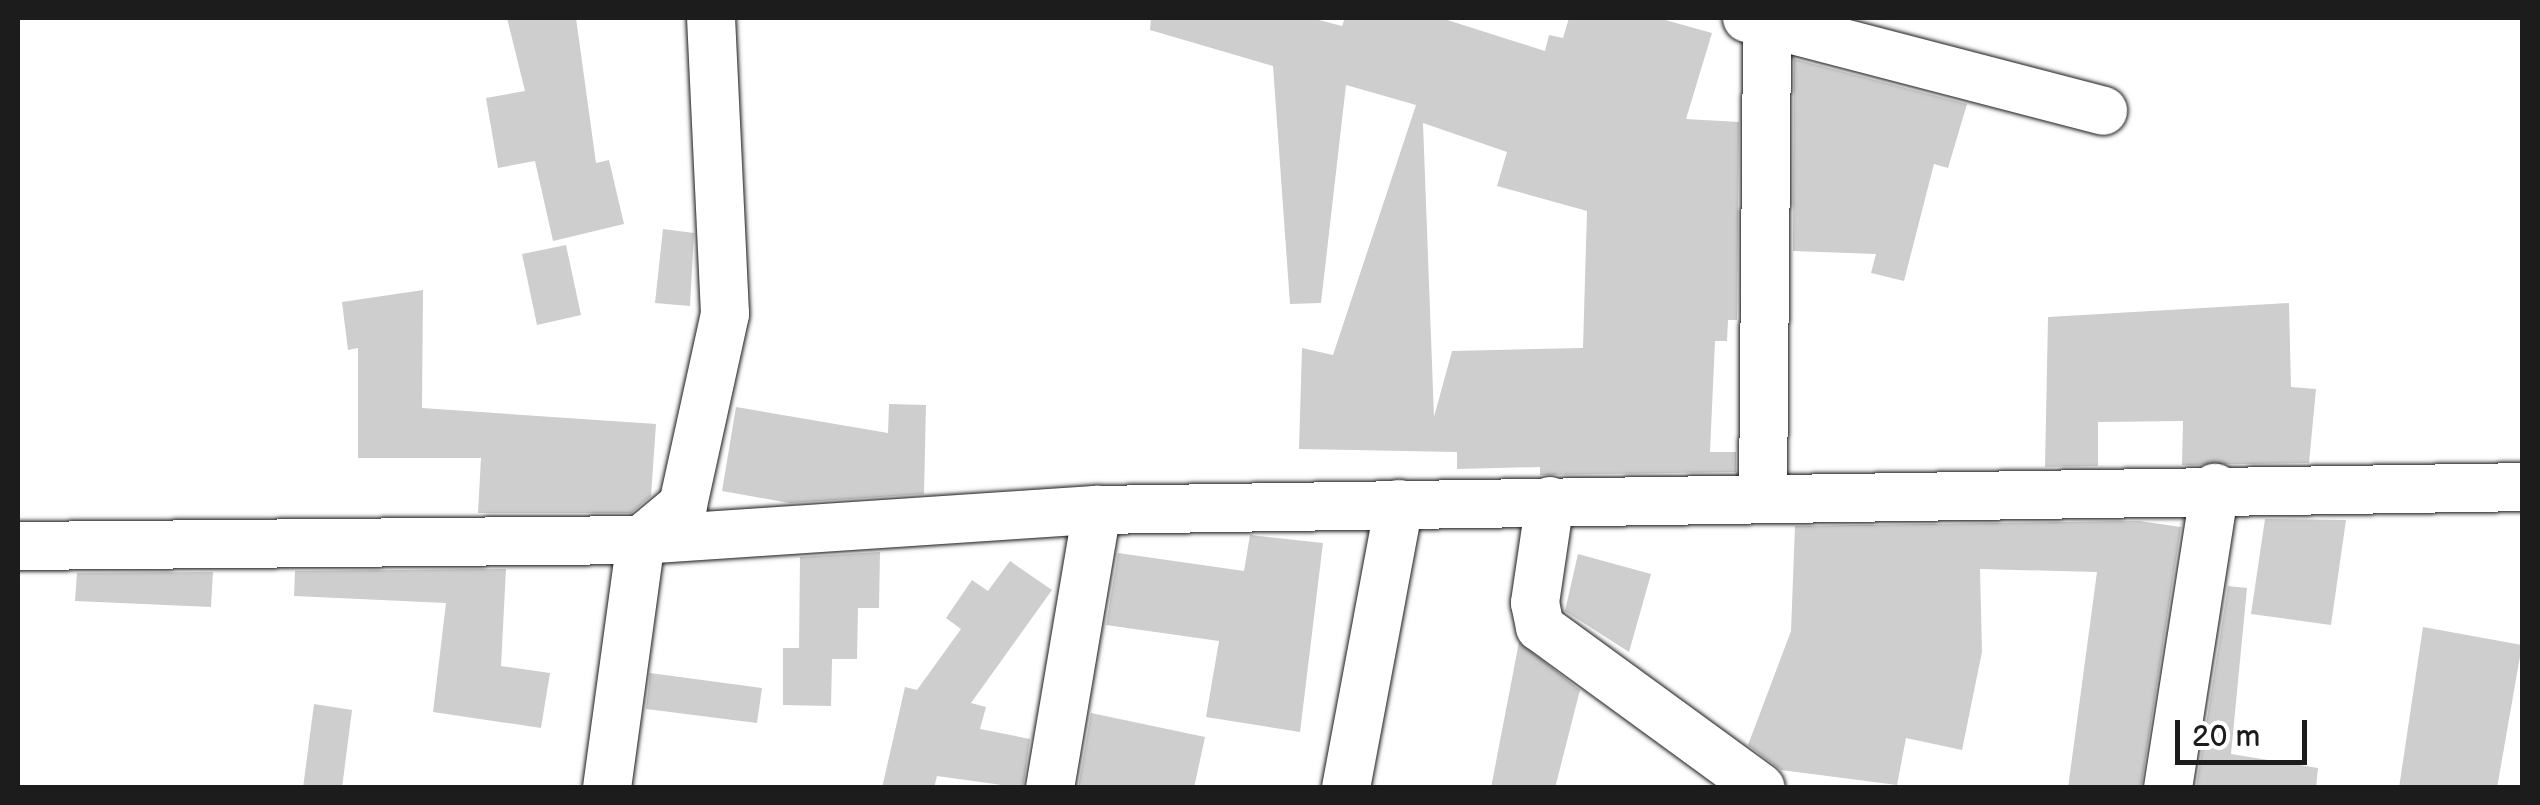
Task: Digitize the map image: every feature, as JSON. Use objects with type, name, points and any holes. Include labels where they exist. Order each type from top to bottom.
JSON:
[{"type":"street","points":[[607,788],[641,540],[683,505],[724,314],[710,18]]},
{"type":"street","points":[[1763,496],[1757,20],[2103,111]]},
{"type":"street","points":[[18,546],[641,540],[1097,510],[2214,488],[2522,488]]},
{"type":"street","points":[[2168,788],[2214,488]]},
{"type":"street","points":[[1550,501],[1534,603],[1540,628],[1761,788]]},
{"type":"street","points":[[1346,788],[1399,504]]},
{"type":"street","points":[[1050,788],[1097,510]]},
{"type":"building","points":[[507,18],[576,18],[596,163],[609,160],[624,224],[553,241],[535,161],[498,168],[486,98],[525,91]]},
{"type":"building","points":[[1151,18],[1311,18],[1342,26],[1345,18],[1441,18],[1545,51],[1549,35],[1563,38],[1569,18],[1658,18],[1712,33],[1686,119],[1739,122],[1737,320],[1728,320],[1727,341],[1715,341],[1710,452],[1736,452],[1736,472],[1540,475],[1540,467],[1457,469],[1457,452],[1299,449],[1302,348],[1333,355],[1416,105],[1346,85],[1321,303],[1290,304],[1273,66],[1150,30]],"holes":[[[1423,123],[1507,152],[1497,186],[1587,211],[1583,348],[1452,351],[1434,417]]]},
{"type":"building","points":[[1794,59],[1967,104],[1948,168],[1934,164],[1904,281],[1871,273],[1876,254],[1793,251]]},
{"type":"building","points":[[663,229],[694,233],[690,306],[655,303]]},
{"type":"building","points":[[566,245],[581,315],[537,325],[522,254]]},
{"type":"building","points":[[423,290],[422,408],[656,424],[651,496],[631,513],[478,513],[481,458],[358,458],[358,348],[348,350],[342,302]]},
{"type":"building","points":[[2289,303],[2291,387],[2316,389],[2309,463],[2182,465],[2183,421],[2098,422],[2098,466],[2045,467],[2048,317]]},
{"type":"building","points":[[889,404],[926,405],[924,494],[790,503],[722,491],[736,407],[888,433]]},
{"type":"building","points":[[2265,519],[2346,520],[2331,625],[2251,614]]},
{"type":"building","points":[[2139,521],[2181,527],[2141,788],[2068,788],[2097,572],[1980,569],[1982,652],[1962,750],[1906,738],[1897,785],[1781,770],[1748,745],[1791,631],[1795,526]]},
{"type":"building","points":[[1250,535],[1323,543],[1300,732],[1206,717],[1219,641],[1106,625],[1118,553],[1244,571]]},
{"type":"building","points":[[880,552],[879,608],[858,608],[857,659],[832,659],[831,706],[783,705],[783,648],[799,648],[800,557]]},
{"type":"building","points":[[1578,554],[1651,574],[1629,652],[1565,611]]},
{"type":"building","points":[[1010,561],[1052,590],[971,703],[986,707],[980,729],[1030,739],[1023,788],[937,776],[934,788],[882,788],[905,687],[917,690],[961,629],[946,618],[972,580],[988,591]]},
{"type":"building","points":[[506,569],[501,666],[550,673],[541,728],[433,712],[446,603],[294,596],[295,571]]},
{"type":"building","points":[[213,572],[211,607],[75,601],[77,573]]},
{"type":"building","points":[[2228,586],[2247,588],[2231,754],[2318,768],[2316,788],[2196,788]]},
{"type":"building","points":[[2423,627],[2522,645],[2497,788],[2399,788]]},
{"type":"building","points":[[1519,642],[1580,690],[1555,788],[1491,788]]},
{"type":"building","points":[[650,673],[762,688],[757,723],[646,709]]},
{"type":"building","points":[[314,704],[352,710],[342,788],[303,788]]},
{"type":"building","points":[[1091,713],[1205,737],[1194,788],[1078,788]]}]
